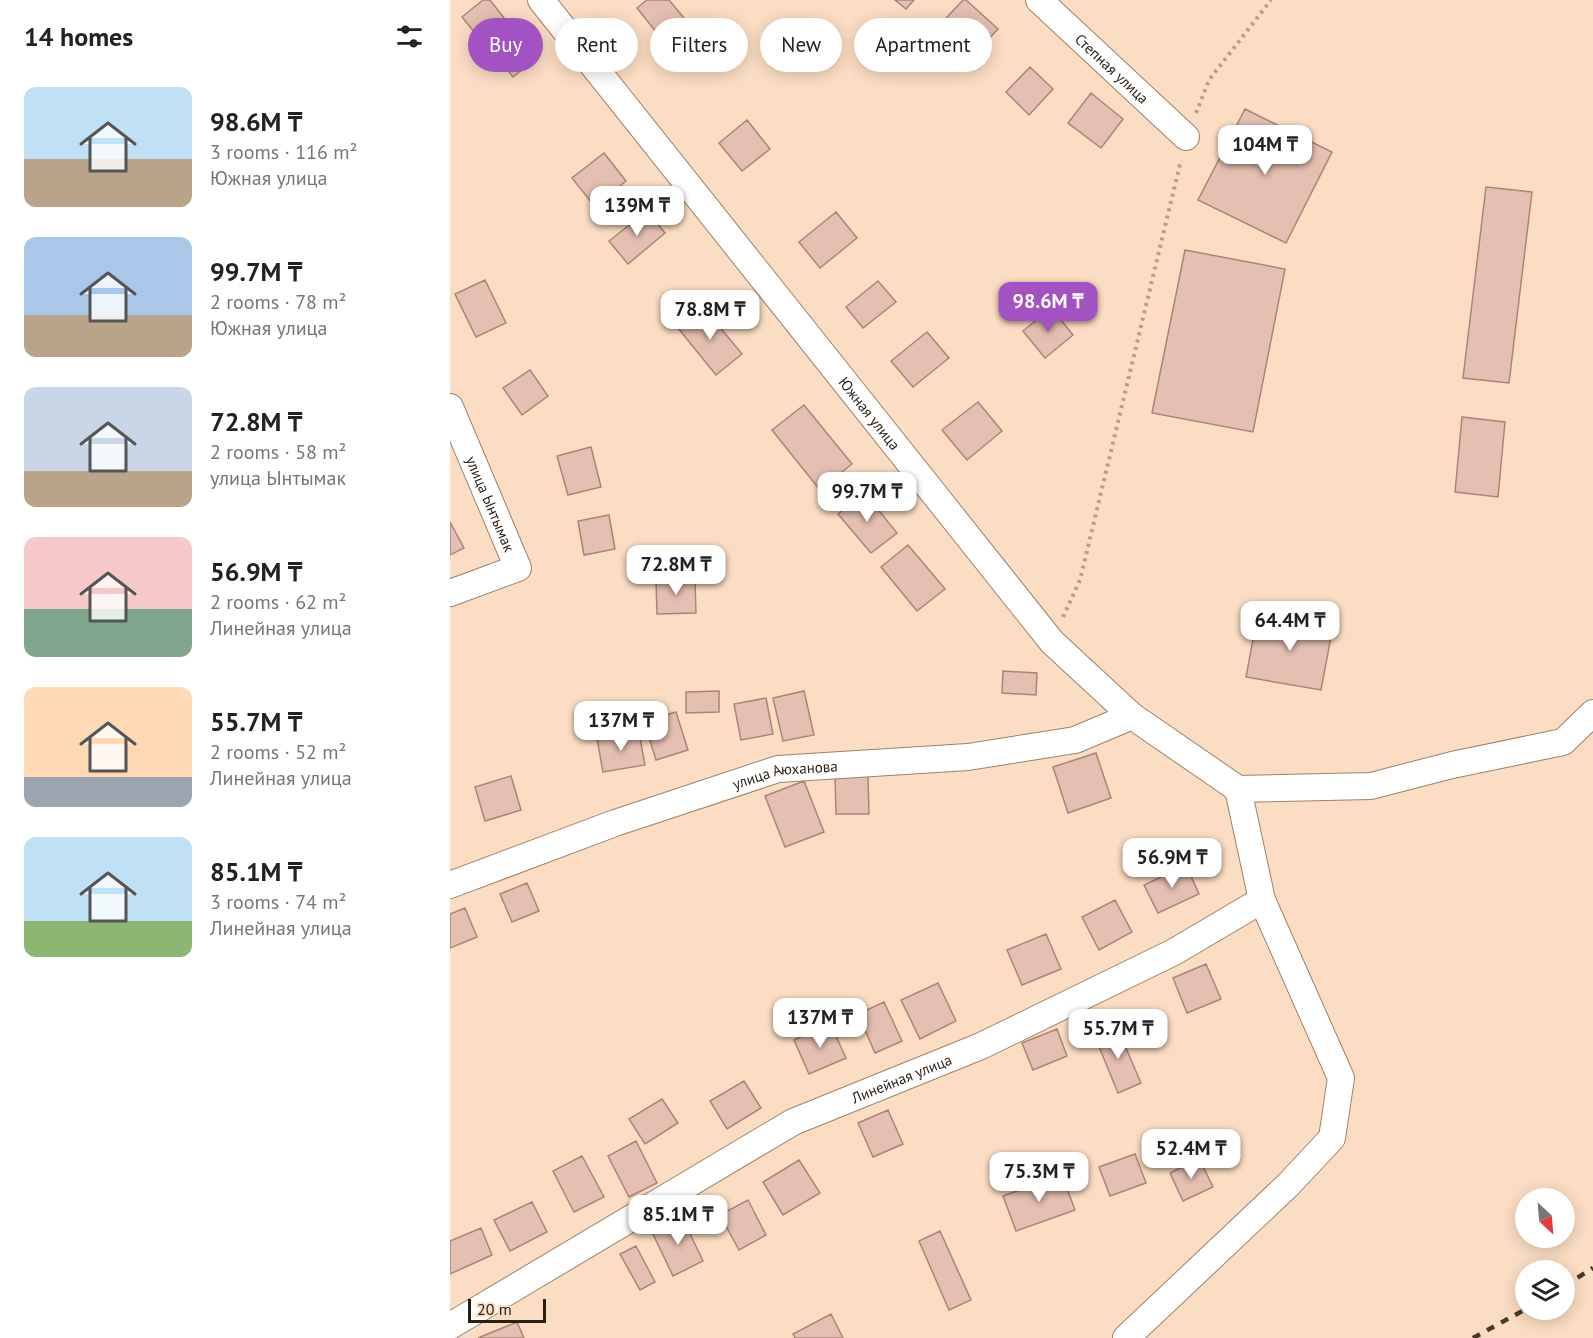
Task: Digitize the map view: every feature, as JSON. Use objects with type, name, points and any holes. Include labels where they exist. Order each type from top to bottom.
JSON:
[{"type":"street","name":"Южная улица","points":[[541,0],[1052,642],[1132,716],[1238,789]]},
{"type":"street","name":"Степная улица","points":[[1039,0],[1186,137]]},
{"type":"street","name":"улица Ынтымак","points":[[450,407],[518,568],[450,593]]},
{"type":"street","points":[[1126,1338],[1288,1185],[1332,1138],[1341,1078],[1262,900],[1238,789],[1371,786],[1452,765],[1563,742],[1593,713]]},
{"type":"street","name":"улица Аюханова","points":[[450,885],[615,823],[778,769],[968,757],[1075,740],[1132,716]]},
{"type":"street","name":"Линейная улица","points":[[450,1326],[793,1122],[981,1046],[1174,952],[1262,900]]},
{"type":"path","points":[[1052,642],[1080,580],[1186,137],[1209,80],[1271,0]]},
{"type":"building","points":[[483,0],[490,0],[504,18],[468,18],[468,24],[462,17]]},
{"type":"building","points":[[647,0],[669,0],[684,18],[650,18],[650,24],[637,8]]},
{"type":"building","points":[[895,0],[914,0],[906,9]]},
{"type":"building","points":[[963,0],[966,0],[986,18],[946,18]]},
{"type":"building","points":[[992,24],[998,29],[992,35]]},
{"type":"building","points":[[1030,67],[1053,89],[1029,115],[1006,92]]},
{"type":"building","points":[[509,72],[519,72],[513,77]]},
{"type":"building","points":[[1091,93],[1123,119],[1101,148],[1068,123]]},
{"type":"building","points":[[1245,109],[1332,152],[1286,243],[1198,200]]},
{"type":"building","points":[[747,120],[770,149],[742,171],[719,143]]},
{"type":"building","points":[[604,153],[626,181],[595,207],[572,178]]},
{"type":"building","points":[[1486,187],[1532,192],[1509,383],[1463,378]]},
{"type":"building","points":[[647,211],[665,233],[628,264],[609,241]]},
{"type":"building","points":[[836,212],[857,238],[820,268],[799,242]]},
{"type":"building","points":[[1185,250],[1285,269],[1253,432],[1152,413]]},
{"type":"building","points":[[485,280],[506,323],[476,337],[455,294]]},
{"type":"building","points":[[878,281],[896,302],[863,328],[846,307]]},
{"type":"building","points":[[703,307],[742,354],[716,375],[678,328]]},
{"type":"building","points":[[1051,308],[1073,335],[1045,358],[1023,331]]},
{"type":"building","points":[[927,332],[949,358],[913,387],[891,361]]},
{"type":"building","points":[[530,370],[548,396],[522,415],[503,388]]},
{"type":"building","points":[[978,402],[1002,431],[967,460],[942,430]]},
{"type":"building","points":[[804,405],[852,464],[820,490],[772,430]]},
{"type":"building","points":[[1462,417],[1505,422],[1498,497],[1455,492]]},
{"type":"building","points":[[591,447],[601,487],[568,495],[557,456]]},
{"type":"building","points":[[864,492],[897,533],[871,553],[838,514]]},
{"type":"building","points":[[609,515],[615,549],[584,555],[578,521]]},
{"type":"building","points":[[450,522],[464,548],[450,555]]},
{"type":"building","points":[[908,545],[945,589],[917,611],[881,567]]},
{"type":"building","points":[[695,579],[696,613],[657,614],[656,580]]},
{"type":"building","points":[[1258,613],[1333,626],[1321,690],[1246,677]]},
{"type":"building","points":[[1003,671],[1037,673],[1036,695],[1002,693]]},
{"type":"building","points":[[719,691],[719,712],[686,713],[686,692]]},
{"type":"building","points":[[804,691],[814,735],[783,741],[773,698]]},
{"type":"building","points":[[766,698],[773,734],[741,740],[734,704]]},
{"type":"building","points":[[676,712],[688,750],[656,760],[644,721]]},
{"type":"building","points":[[639,732],[645,765],[603,772],[597,739]]},
{"type":"building","points":[[1096,753],[1111,798],[1068,813],[1053,767]]},
{"type":"building","points":[[511,776],[521,810],[485,821],[475,787]]},
{"type":"building","points":[[835,776],[868,776],[869,814],[836,814]]},
{"type":"building","points":[[804,781],[824,832],[785,847],[765,796]]},
{"type":"building","points":[[1186,865],[1199,894],[1158,913],[1144,885]]},
{"type":"building","points":[[527,883],[539,911],[512,922],[500,894]]},
{"type":"building","points":[[1115,900],[1132,932],[1099,950],[1082,917]]},
{"type":"building","points":[[465,908],[477,937],[450,948],[450,914]]},
{"type":"building","points":[[1046,934],[1061,969],[1022,985],[1007,950]]},
{"type":"building","points":[[1206,964],[1221,999],[1187,1013],[1173,978]]},
{"type":"building","points":[[938,983],[956,1021],[920,1039],[901,1000]]},
{"type":"building","points":[[884,1002],[902,1041],[875,1053],[858,1014]]},
{"type":"building","points":[[830,1023],[846,1058],[809,1074],[794,1040]]},
{"type":"building","points":[[1117,1027],[1141,1083],[1118,1093],[1095,1037]]},
{"type":"building","points":[[1057,1029],[1067,1056],[1033,1070],[1022,1043]]},
{"type":"building","points":[[744,1081],[761,1108],[727,1129],[710,1101]]},
{"type":"building","points":[[662,1099],[678,1123],[645,1144],[629,1119]]},
{"type":"building","points":[[888,1110],[903,1144],[873,1157],[858,1123]]},
{"type":"building","points":[[636,1141],[657,1183],[629,1197],[608,1156]]},
{"type":"building","points":[[1135,1154],[1146,1183],[1110,1196],[1099,1167]]},
{"type":"building","points":[[582,1156],[604,1197],[574,1212],[553,1171]]},
{"type":"building","points":[[1199,1158],[1213,1187],[1183,1201],[1170,1173]]},
{"type":"building","points":[[799,1160],[820,1193],[783,1215],[763,1182]]},
{"type":"building","points":[[1062,1175],[1075,1210],[1016,1231],[1003,1196]]},
{"type":"building","points":[[748,1200],[766,1235],[739,1250],[720,1215]]},
{"type":"building","points":[[532,1202],[547,1232],[510,1251],[494,1220]]},
{"type":"building","points":[[682,1217],[703,1261],[673,1276],[652,1232]]},
{"type":"building","points":[[481,1228],[492,1255],[450,1274],[450,1241]]},
{"type":"building","points":[[940,1231],[971,1300],[949,1310],[919,1241]]},
{"type":"building","points":[[636,1246],[655,1282],[640,1290],[620,1254]]},
{"type":"building","points":[[831,1314],[843,1338],[795,1338],[793,1334]]},
{"type":"building","points":[[517,1322],[524,1338],[478,1338]]},
{"type":"railway","points":[[1575,1279],[1593,1268]]},
{"type":"railway","points":[[1473,1338],[1515,1315]]}]
